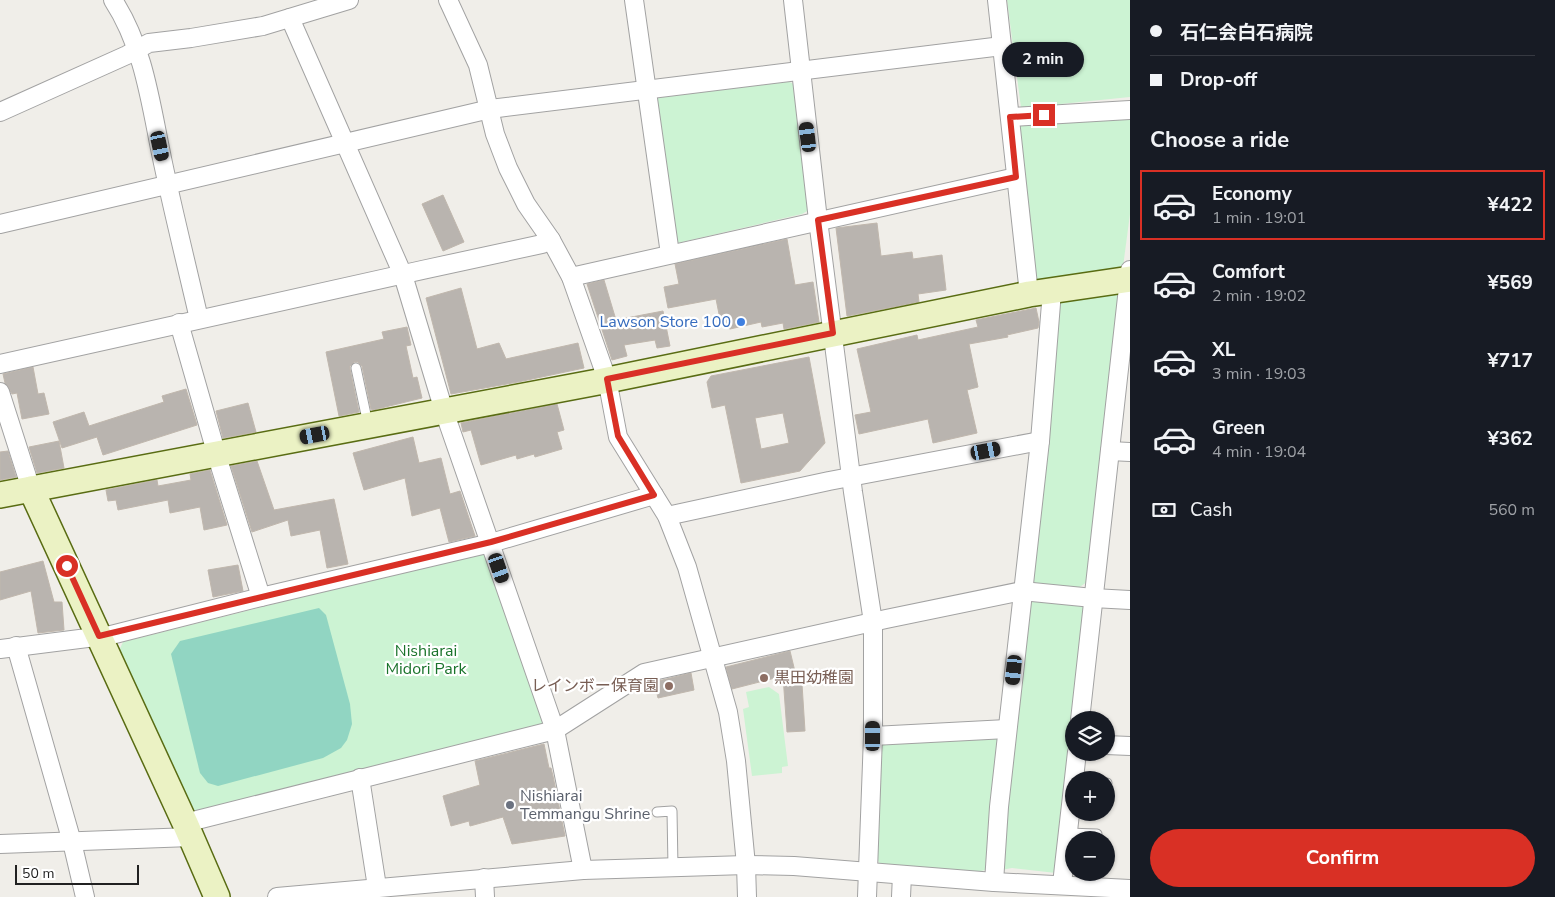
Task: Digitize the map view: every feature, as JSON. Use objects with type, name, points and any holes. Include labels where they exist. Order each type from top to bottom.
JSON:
[{"type":"street","points":[[0,112],[149,43],[263,26],[346,0]]},
{"type":"street","points":[[448,0],[478,65],[495,134],[508,168],[526,204],[551,240],[571,277],[607,379],[618,436],[667,516],[687,567],[728,712],[736,761],[746,865],[746,897]]},
{"type":"street","points":[[634,0],[670,254]]},
{"type":"street","points":[[793,0],[818,220],[851,477],[873,622],[873,736],[867,897]]},
{"type":"street","points":[[994,882],[1007,729],[1040,441],[1041,292],[1016,177],[997,0]]},
{"type":"street","points":[[114,1],[134,38],[142,62],[199,319]]},
{"type":"street","points":[[290,18],[403,275],[444,411],[555,730],[584,870]]},
{"type":"street","points":[[0,224],[345,142],[490,110],[1002,46]]},
{"type":"street","points":[[1010,117],[1130,110]]},
{"type":"street","points":[[571,277],[1016,177]]},
{"type":"street","points":[[0,364],[542,244],[551,240]]},
{"type":"street","points":[[0,495],[444,411],[1130,276],[1092,598],[1081,711]]},
{"type":"street","points":[[179,323],[216,455],[261,597]]},
{"type":"street","points":[[0,392],[31,489],[188,830],[216,897]]},
{"type":"street","points":[[667,516],[851,477],[1040,441]]},
{"type":"street","points":[[1110,451],[1130,452]]},
{"type":"street","points":[[85,897],[72,842],[8,648],[111,634],[491,542],[654,495]]},
{"type":"street","points":[[0,844],[72,842],[188,830],[360,778],[555,730],[644,673],[873,622],[1022,591],[1130,600]]},
{"type":"street","points":[[873,736],[1007,729]]},
{"type":"street","points":[[1115,745],[1130,746]]},
{"type":"street","points":[[360,778],[377,887]]},
{"type":"street","points":[[1060,888],[1065,848]]},
{"type":"street","points":[[277,897],[584,870],[746,865],[794,866],[994,882],[1017,890],[1060,888],[1130,889]]},
{"type":"street","points":[[901,897],[902,875]]},
{"type":"street","points":[[484,878],[485,897]]},
{"type":"lane","points":[[356,368],[368,425]]},
{"type":"lane","points":[[657,812],[672,811],[673,867]]},
{"type":"green space","points":[[1007,0],[1130,0],[1130,97],[1021,108]]},
{"type":"green space","points":[[787,81],[794,84],[809,210],[802,214],[678,243],[672,239],[653,102],[658,95]]},
{"type":"green space","points":[[1130,116],[1130,214],[1123,267],[1119,273],[1036,281],[1018,129],[1022,124]]},
{"type":"green space","points":[[1123,288],[1087,582],[1078,588],[1028,582],[1057,298]]},
{"type":"green space","name":"Nishiarai Midori Park","points":[[489,550],[545,725],[190,814],[118,653],[123,642]]},
{"type":"green space","points":[[1034,598],[1084,606],[1073,711],[1065,711],[1065,761],[1068,761],[1067,771],[1065,771],[1056,873],[1012,868],[1001,870],[1028,603]]},
{"type":"green space","points":[[319,608],[326,615],[350,704],[352,724],[347,740],[341,748],[323,758],[218,786],[208,783],[200,773],[171,654],[180,641]]},
{"type":"green space","points":[[769,687],[779,694],[788,766],[782,767],[782,773],[752,776],[743,709],[749,707],[746,692]]},
{"type":"green space","points":[[998,736],[985,870],[977,872],[881,865],[875,857],[878,747],[884,742]]},
{"type":"building","points":[[443,195],[464,242],[443,251],[422,204]]},
{"type":"building","points":[[877,223],[881,256],[912,252],[913,259],[942,255],[946,290],[918,294],[919,302],[847,316],[836,228]]},
{"type":"building","points":[[787,239],[795,285],[813,282],[819,322],[784,329],[783,323],[762,327],[761,322],[730,329],[721,324],[716,299],[668,308],[664,287],[679,284],[675,264]]},
{"type":"building","points":[[604,280],[616,320],[663,311],[670,346],[657,348],[655,340],[624,345],[627,356],[612,360],[587,284]]},
{"type":"building","points":[[461,288],[477,349],[499,343],[506,359],[578,343],[584,368],[451,394],[426,298]]},
{"type":"building","points":[[1036,308],[1039,322],[1038,328],[1007,335],[1008,337],[969,344],[978,387],[967,390],[977,433],[933,443],[928,419],[859,434],[855,415],[871,412],[857,349],[917,335],[918,340],[978,327],[976,320]]},
{"type":"building","points":[[407,327],[411,345],[406,346],[413,378],[417,377],[422,398],[371,409],[362,366],[358,362],[354,362],[350,369],[359,412],[339,416],[326,352],[384,339],[382,332]]},
{"type":"building","points":[[809,357],[825,443],[800,471],[741,483],[725,405],[712,408],[707,382],[711,376]],"holes":[[[783,413],[789,443],[761,449],[755,418]]]},
{"type":"building","points":[[33,367],[38,394],[44,393],[49,414],[22,419],[17,393],[12,394],[5,383],[3,374]]},
{"type":"building","points":[[186,389],[197,425],[103,455],[97,437],[62,448],[53,422],[84,412],[89,426],[164,402],[162,396]]},
{"type":"building","points":[[248,403],[256,432],[223,438],[216,411]]},
{"type":"building","points":[[557,404],[564,430],[557,432],[562,449],[535,457],[534,454],[517,459],[516,455],[481,465],[471,430],[463,432],[461,423]]},
{"type":"building","points":[[413,437],[419,463],[441,458],[450,494],[460,491],[475,536],[449,542],[440,508],[412,516],[405,478],[364,490],[353,453]]},
{"type":"building","points":[[59,441],[64,468],[37,473],[29,447]]},
{"type":"building","points":[[8,451],[16,477],[0,480],[0,452]]},
{"type":"building","points":[[257,461],[274,510],[334,499],[348,564],[327,568],[320,530],[291,536],[288,520],[252,532],[231,466]]},
{"type":"building","points":[[210,470],[227,525],[204,530],[200,507],[170,513],[168,500],[118,510],[116,500],[108,501],[106,490],[157,480],[158,486],[191,480],[190,474]]},
{"type":"building","points":[[43,561],[54,602],[62,602],[64,630],[38,633],[31,591],[0,600],[0,572]]},
{"type":"building","points":[[238,565],[243,591],[213,597],[208,570]]},
{"type":"building","points":[[790,651],[798,684],[802,684],[805,731],[787,732],[783,676],[732,689],[726,667]]},
{"type":"building","points":[[691,673],[694,690],[658,698],[654,682]]},
{"type":"building","points":[[544,744],[549,768],[551,768],[553,776],[565,836],[512,844],[503,817],[470,826],[469,821],[451,826],[443,796],[480,785],[475,761]]},
{"type":"place","name":"Lawson Store 100","points":[[741,322]]},
{"type":"place","name":"黒田幼稚園","points":[[764,678]]},
{"type":"place","name":"レインボー保育園","points":[[669,686]]},
{"type":"place","name":"Nishiarai Temmangu Shrine","points":[[510,805]]},
{"type":"route","points":[[67,566],[99,636],[491,542],[654,495],[618,436],[607,379],[833,333],[818,220],[1016,177],[1010,117],[1044,115]]}]
